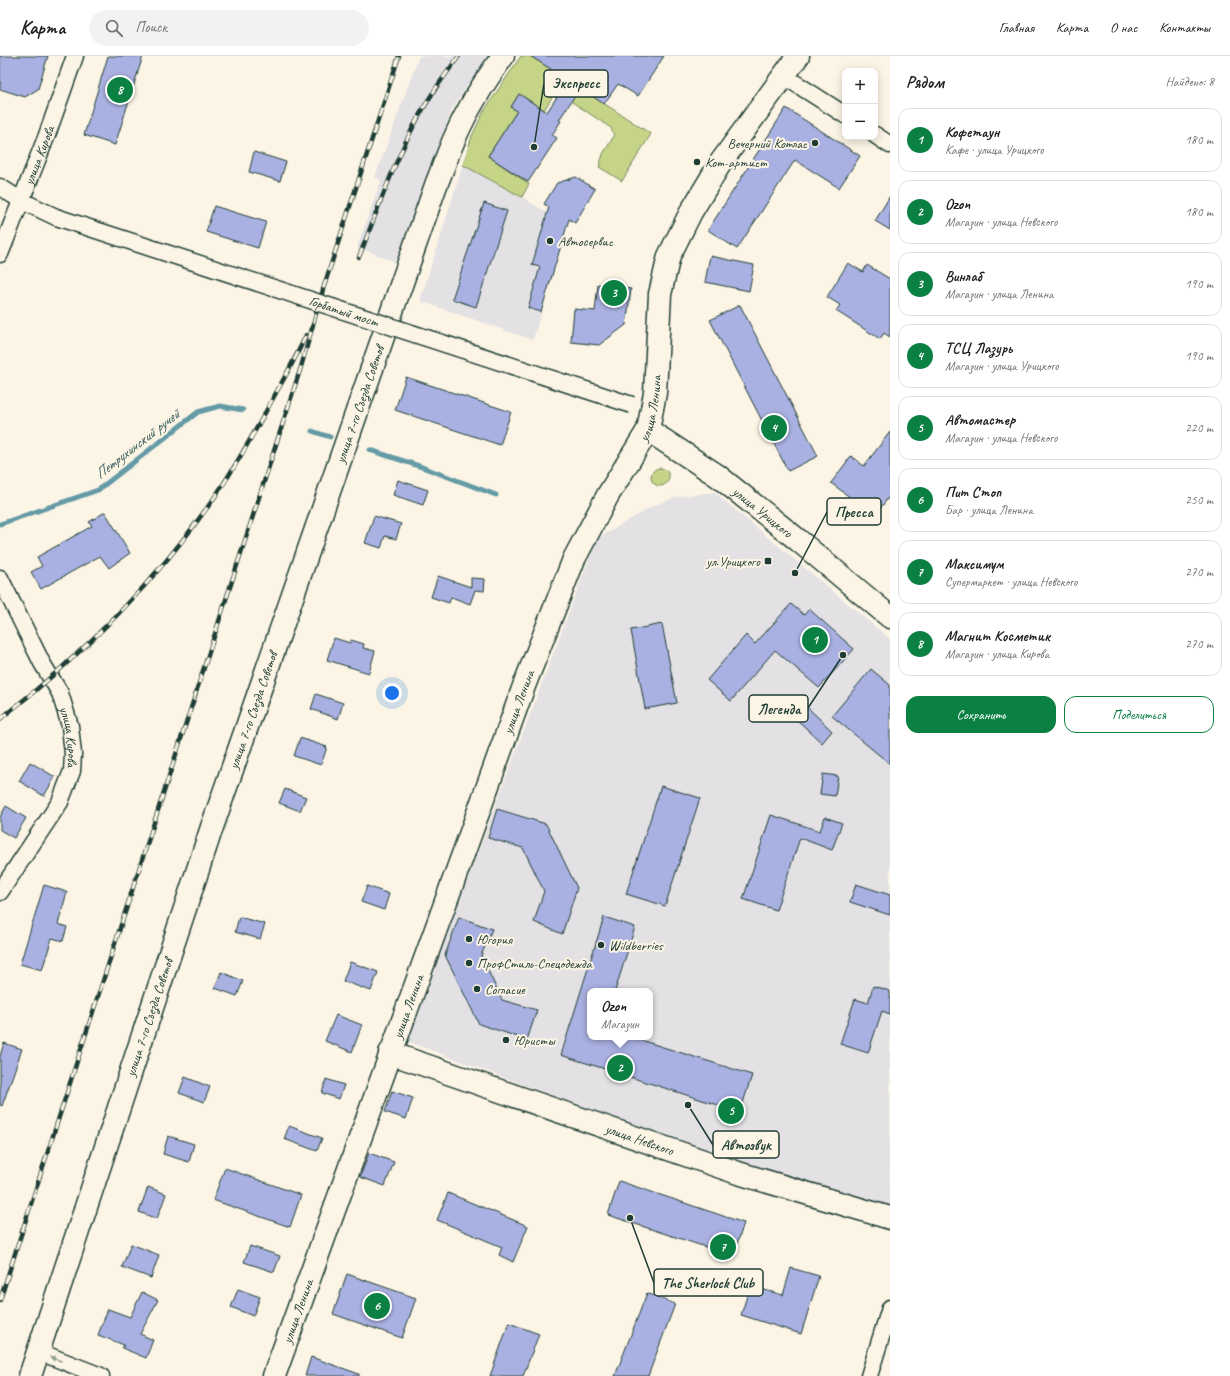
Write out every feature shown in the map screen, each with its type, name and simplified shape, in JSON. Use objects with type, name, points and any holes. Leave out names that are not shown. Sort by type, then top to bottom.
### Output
[{"type":"street","name":"улица Кирова","points":[[0,254],[9,227],[22,201],[75,56]]},
{"type":"street","name":"улица 7-го Съезда Советов","points":[[30,1376],[212,827],[436,185],[466,113],[478,92],[503,56]]},
{"type":"street","name":"улица Ленина","points":[[274,1376],[524,686],[574,559],[608,495],[648,430],[656,393],[660,294],[669,256],[691,212],[721,162],[798,56]]},
{"type":"street","points":[[784,76],[842,114]]},
{"type":"street","points":[[878,137],[890,145]]},
{"type":"street","name":"Горбатый мост","points":[[0,188],[22,201],[56,217],[632,406]]},
{"type":"street","name":"улица Урицкого","points":[[648,430],[718,476],[798,540],[890,617]]},
{"type":"street","name":"улица Кирова","points":[[0,578],[42,663],[60,693],[70,726],[73,754],[72,771],[60,802],[0,892]]},
{"type":"street","name":"улица Невского","points":[[390,1054],[738,1173],[890,1218]]},
{"type":"street","points":[[869,1376],[890,1308]]},
{"type":"street","points":[[37,1352],[101,1376]]},
{"type":"shaded area","points":[[419,56],[488,56],[452,109],[398,263],[357,247],[381,180],[375,177]]},
{"type":"shaded area","points":[[463,165],[522,197],[567,225],[533,340],[420,301]]},
{"type":"shaded area","points":[[714,492],[890,639],[890,1206],[781,1174],[639,1128],[406,1041],[594,546],[600,537],[653,506],[675,497]]},
{"type":"green space","points":[[521,56],[531,56],[651,134],[622,181],[599,167],[603,154],[614,136],[611,128],[556,91],[544,110],[519,94],[511,107],[517,111],[488,156],[529,184],[522,197],[463,165],[472,136],[484,111]]},
{"type":"green space","points":[[660,468],[666,471],[669,477],[666,483],[660,486],[654,483],[651,477],[654,471]]},
{"type":"building","points":[[0,56],[48,56],[38,89],[25,97],[0,89]]},
{"type":"building","points":[[108,56],[143,56],[115,145],[84,135]]},
{"type":"building","points":[[530,56],[664,56],[638,96],[618,84],[604,104],[580,88],[559,120],[561,121],[552,135],[557,138],[528,182],[488,156],[517,111],[511,107],[519,94],[547,112],[568,80]]},
{"type":"building","points":[[786,108],[860,156],[839,188],[795,160],[737,249],[708,230]]},
{"type":"building","points":[[254,152],[286,162],[280,181],[249,172]]},
{"type":"building","points":[[576,177],[595,189],[575,223],[569,219],[541,312],[528,308],[540,267],[532,265],[549,207],[544,204],[557,183]]},
{"type":"building","points":[[890,196],[890,230],[875,221]]},
{"type":"building","points":[[484,203],[507,211],[476,307],[452,299]]},
{"type":"building","points":[[214,206],[266,222],[258,248],[206,232]]},
{"type":"building","points":[[710,256],[754,265],[749,291],[705,282]]},
{"type":"building","points":[[848,263],[863,272],[867,265],[890,279],[890,337],[884,333],[880,339],[836,311],[840,305],[827,297]]},
{"type":"building","points":[[598,284],[631,289],[626,325],[599,345],[571,342],[574,309],[595,311]]},
{"type":"building","points":[[740,305],[818,456],[788,471],[710,320]]},
{"type":"building","points":[[406,377],[511,412],[500,445],[395,410]]},
{"type":"building","points":[[890,432],[890,495],[875,516],[831,483],[851,456],[864,466]]},
{"type":"building","points":[[398,480],[428,490],[423,505],[393,495]]},
{"type":"building","points":[[105,512],[130,553],[109,568],[100,556],[41,589],[31,572],[42,566],[37,557],[92,526],[89,522]]},
{"type":"building","points":[[374,516],[401,524],[396,539],[385,536],[381,548],[365,543]]},
{"type":"building","points":[[438,576],[471,587],[471,578],[485,579],[484,591],[475,590],[470,604],[451,597],[449,603],[431,597]]},
{"type":"building","points":[[791,604],[804,615],[809,609],[854,649],[819,688],[775,650],[731,701],[707,680],[746,635],[755,644]]},
{"type":"building","points":[[662,624],[677,703],[645,709],[631,630]]},
{"type":"building","points":[[334,638],[350,643],[351,640],[364,644],[363,648],[375,651],[369,673],[327,660]]},
{"type":"building","points":[[871,669],[890,685],[890,764],[832,716]]},
{"type":"building","points":[[316,694],[343,703],[338,719],[311,709]]},
{"type":"building","points":[[805,705],[832,731],[822,743],[794,717]]},
{"type":"building","points":[[300,738],[327,747],[321,765],[294,756]]},
{"type":"building","points":[[30,762],[55,777],[44,796],[19,781]]},
{"type":"building","points":[[823,774],[838,776],[835,796],[820,794]]},
{"type":"building","points":[[661,786],[700,798],[665,906],[626,894]]},
{"type":"building","points":[[285,789],[306,797],[300,811],[279,803]]},
{"type":"building","points":[[6,806],[26,818],[14,838],[0,830],[0,817]]},
{"type":"building","points":[[497,809],[546,824],[577,888],[562,934],[534,922],[544,891],[523,848],[488,838]]},
{"type":"building","points":[[771,815],[820,831],[825,817],[842,823],[832,850],[800,838],[776,910],[743,899]]},
{"type":"building","points":[[856,884],[890,895],[890,915],[850,902]]},
{"type":"building","points":[[44,885],[67,892],[58,924],[67,927],[63,941],[52,938],[42,970],[20,964]]},
{"type":"building","points":[[367,886],[389,894],[384,910],[361,902]]},
{"type":"building","points":[[239,917],[265,924],[260,939],[235,932]]},
{"type":"building","points":[[459,917],[492,929],[481,956],[502,1000],[537,1010],[527,1040],[479,1024],[445,955]]},
{"type":"building","points":[[604,917],[635,927],[616,988],[587,988],[587,1040],[641,1040],[752,1075],[740,1112],[561,1055]]},
{"type":"building","points":[[350,962],[378,972],[371,991],[343,981]]},
{"type":"building","points":[[221,972],[243,981],[237,996],[215,988]]},
{"type":"building","points":[[873,986],[890,991],[890,1014],[882,1011],[868,1053],[840,1044],[855,999],[868,1003]]},
{"type":"building","points":[[336,1015],[362,1025],[352,1052],[325,1041]]},
{"type":"building","points":[[4,1043],[22,1049],[2,1106],[0,1105],[0,1056]]},
{"type":"building","points":[[185,1077],[210,1087],[204,1102],[179,1093]]},
{"type":"building","points":[[326,1079],[344,1085],[339,1099],[322,1093]]},
{"type":"building","points":[[392,1091],[413,1098],[406,1119],[385,1112]]},
{"type":"building","points":[[289,1126],[322,1138],[317,1151],[284,1139]]},
{"type":"building","points":[[168,1136],[194,1144],[189,1162],[163,1154]]},
{"type":"building","points":[[369,1153],[394,1162],[385,1186],[360,1177]]},
{"type":"building","points":[[225,1168],[301,1195],[290,1227],[213,1200]]},
{"type":"building","points":[[619,1181],[744,1223],[733,1256],[608,1215]]},
{"type":"building","points":[[148,1187],[166,1194],[157,1219],[139,1212]]},
{"type":"building","points":[[448,1193],[528,1226],[513,1262],[499,1255],[502,1247],[437,1220]]},
{"type":"building","points":[[131,1244],[159,1255],[151,1278],[122,1267]]},
{"type":"building","points":[[250,1246],[280,1256],[274,1272],[244,1262]]},
{"type":"building","points":[[791,1268],[819,1276],[801,1334],[741,1315],[750,1286],[783,1295]]},
{"type":"building","points":[[347,1274],[416,1298],[402,1338],[333,1314]]},
{"type":"building","points":[[238,1289],[260,1297],[253,1316],[231,1307]]},
{"type":"building","points":[[142,1292],[158,1300],[140,1334],[153,1340],[146,1358],[122,1348],[124,1345],[98,1335],[108,1309],[130,1317]]},
{"type":"building","points":[[647,1293],[675,1304],[648,1376],[615,1376]]},
{"type":"building","points":[[509,1323],[539,1334],[523,1376],[490,1376]]},
{"type":"building","points":[[311,1357],[359,1374],[359,1376],[305,1376]]},
{"type":"waterway","name":"Петрухинский ручей","points":[[0,524],[98,490],[198,412],[220,406],[243,410]]},
{"type":"waterway","name":"Петрухинский ручей","points":[[312,431],[330,437]]},
{"type":"waterway","name":"Петрухинский ручей","points":[[370,450],[422,467],[496,495]]},
{"type":"railway","points":[[0,1300],[301,367],[324,286],[399,56]]},
{"type":"railway","points":[[359,257],[408,136],[432,93],[459,56]]},
{"type":"railway","points":[[0,719],[88,644],[142,588],[191,529],[222,487],[244,451],[306,335]]},
{"type":"place","name":"Магнит Косметик","points":[[120,90]]},
{"type":"place","name":"Вечерний Котлас","points":[[815,143]]},
{"type":"place","name":"Экспресс","points":[[534,147]]},
{"type":"place","name":"Кот-артист","points":[[697,162]]},
{"type":"place","name":"Автоcервис","points":[[550,241]]},
{"type":"place","name":"Винлаб","points":[[614,293]]},
{"type":"place","name":"ТСЦ Лазурь","points":[[774,428]]},
{"type":"place","name":"ул.Урицкого","points":[[768,561]]},
{"type":"place","name":"Пресса","points":[[795,573]]},
{"type":"place","name":"Кофетаун","points":[[815,640]]},
{"type":"place","name":"Легенда","points":[[843,655]]},
{"type":"place","name":"Югория","points":[[469,939]]},
{"type":"place","name":"Wildberries","points":[[601,945]]},
{"type":"place","name":"ПрофСтиль-Спецодежда","points":[[469,963]]},
{"type":"place","name":"Согласие","points":[[477,989]]},
{"type":"place","name":"Юристы","points":[[506,1040]]},
{"type":"place","name":"Ozon","points":[[620,1068]]},
{"type":"place","name":"Автозвук","points":[[688,1105]]},
{"type":"place","name":"Автомастер","points":[[731,1111]]},
{"type":"place","name":"The Sherlock Club","points":[[630,1218]]},
{"type":"place","name":"Максимум","points":[[723,1247]]},
{"type":"place","name":"Пит Стоп","points":[[377,1306]]}]
